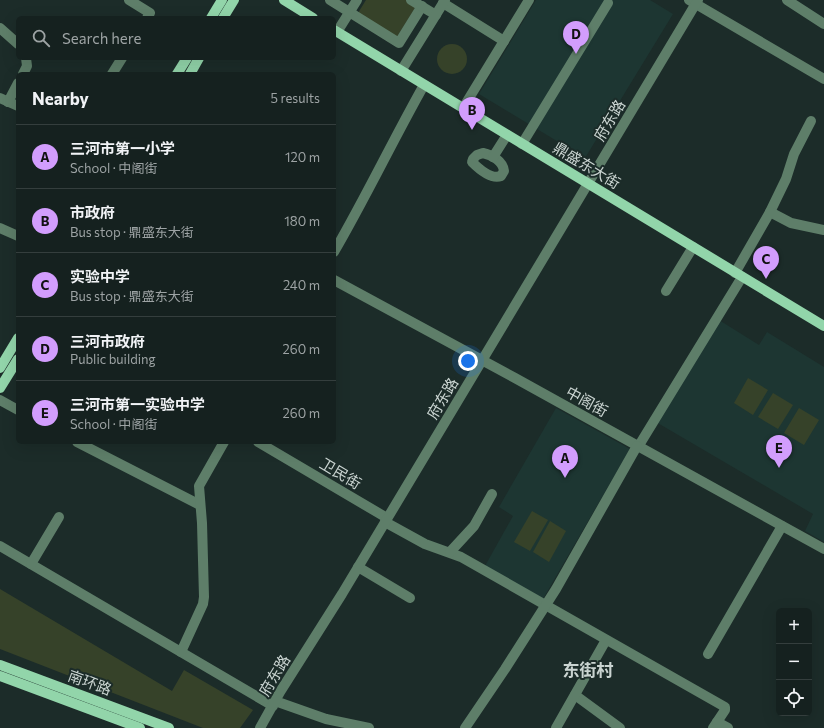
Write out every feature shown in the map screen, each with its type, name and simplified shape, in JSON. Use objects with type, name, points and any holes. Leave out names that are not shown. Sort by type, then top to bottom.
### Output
[{"type":"main road","points":[[212,16],[222,0]]},
{"type":"main road","points":[[224,16],[234,0]]},
{"type":"main road","points":[[284,0],[311,16]]},
{"type":"main road","name":"鼎盛东大街","points":[[336,31],[824,326]]},
{"type":"main road","points":[[178,72],[186,60]]},
{"type":"main road","points":[[191,72],[198,60]]},
{"type":"main road","points":[[0,368],[16,341]]},
{"type":"main road","points":[[0,388],[16,362]]},
{"type":"main road","name":"南环路","points":[[0,665],[169,728]]},
{"type":"main road","name":"南环路","points":[[0,676],[138,728]]},
{"type":"street","points":[[129,0],[150,13],[148,16]]},
{"type":"street","points":[[330,0],[399,43],[422,6]]},
{"type":"street","points":[[336,31],[357,0]]},
{"type":"street","points":[[412,0],[436,15]]},
{"type":"street","points":[[463,108],[530,0]]},
{"type":"street","points":[[787,0],[824,24]]},
{"type":"street","points":[[694,1],[824,79]]},
{"type":"street","name":"府东路","points":[[260,728],[588,184],[694,1]]},
{"type":"street","points":[[401,71],[444,2],[504,41]]},
{"type":"street","points":[[522,144],[608,3]]},
{"type":"street","points":[[0,28],[16,42]]},
{"type":"street","points":[[24,72],[27,66],[26,60]]},
{"type":"street","points":[[113,72],[121,60]]},
{"type":"street","points":[[16,85],[4,100],[16,105]]},
{"type":"street","points":[[336,249],[352,222],[393,141],[424,85]]},
{"type":"street","points":[[465,728],[546,605],[637,446],[739,275],[786,179],[794,154],[811,121]]},
{"type":"street","points":[[493,157],[507,135]]},
{"type":"street","points":[[770,212],[791,223],[824,230]]},
{"type":"street","points":[[0,228],[16,235]]},
{"type":"street","points":[[666,291],[693,247]]},
{"type":"street","name":"中阁街","points":[[336,281],[824,549]]},
{"type":"street","points":[[0,400],[16,409]]},
{"type":"street","points":[[81,444],[200,505]]},
{"type":"street","points":[[181,652],[203,604],[204,597],[199,486],[223,444]]},
{"type":"street","name":"卫民街","points":[[261,444],[424,544],[461,557],[725,707],[725,710],[715,725]]},
{"type":"street","points":[[450,552],[474,526],[492,494]]},
{"type":"street","points":[[31,564],[59,517]]},
{"type":"street","points":[[708,654],[782,526]]},
{"type":"street","points":[[0,546],[181,652],[274,704],[326,719],[369,728]]},
{"type":"street","points":[[358,567],[410,598]]},
{"type":"street","points":[[556,728],[606,640]]},
{"type":"street","points":[[575,695],[620,728]]},
{"type":"street","points":[[715,725],[728,728]]},
{"type":"shaded area","points":[[536,0],[650,0],[673,14],[585,158],[479,94]]},
{"type":"shaded area","points":[[719,320],[759,345],[767,332],[824,367],[824,542],[805,531],[813,514],[656,422]]},
{"type":"shaded area","points":[[556,408],[630,449],[543,599],[485,566],[513,516],[499,507]]},
{"type":"green space","points":[[366,0],[408,0],[417,5],[397,37],[358,13]]},
{"type":"green space","points":[[452,44],[458,45],[466,53],[466,65],[458,73],[452,74],[446,73],[438,65],[437,59],[438,53],[446,45]]},
{"type":"green space","points":[[748,378],[768,390],[753,415],[734,403]]},
{"type":"green space","points":[[773,393],[793,405],[778,429],[758,417]]},
{"type":"green space","points":[[799,408],[819,420],[804,445],[784,433]]},
{"type":"green space","points":[[532,511],[548,520],[530,551],[514,542]]},
{"type":"green space","points":[[550,521],[566,531],[549,562],[533,552]]},
{"type":"green space","points":[[0,589],[172,691],[184,670],[253,710],[240,728],[203,728],[0,649]]},
{"type":"place","name":"三河市政府","points":[[576,54]]},
{"type":"place","name":"市政府","points":[[472,130]]},
{"type":"place","name":"实验中学","points":[[766,279]]},
{"type":"place","name":"三河市第一实验中学","points":[[779,468]]},
{"type":"place","name":"三河市第一小学","points":[[565,478]]},
{"type":"district","name":"东街村","points":[[588,669]]}]
